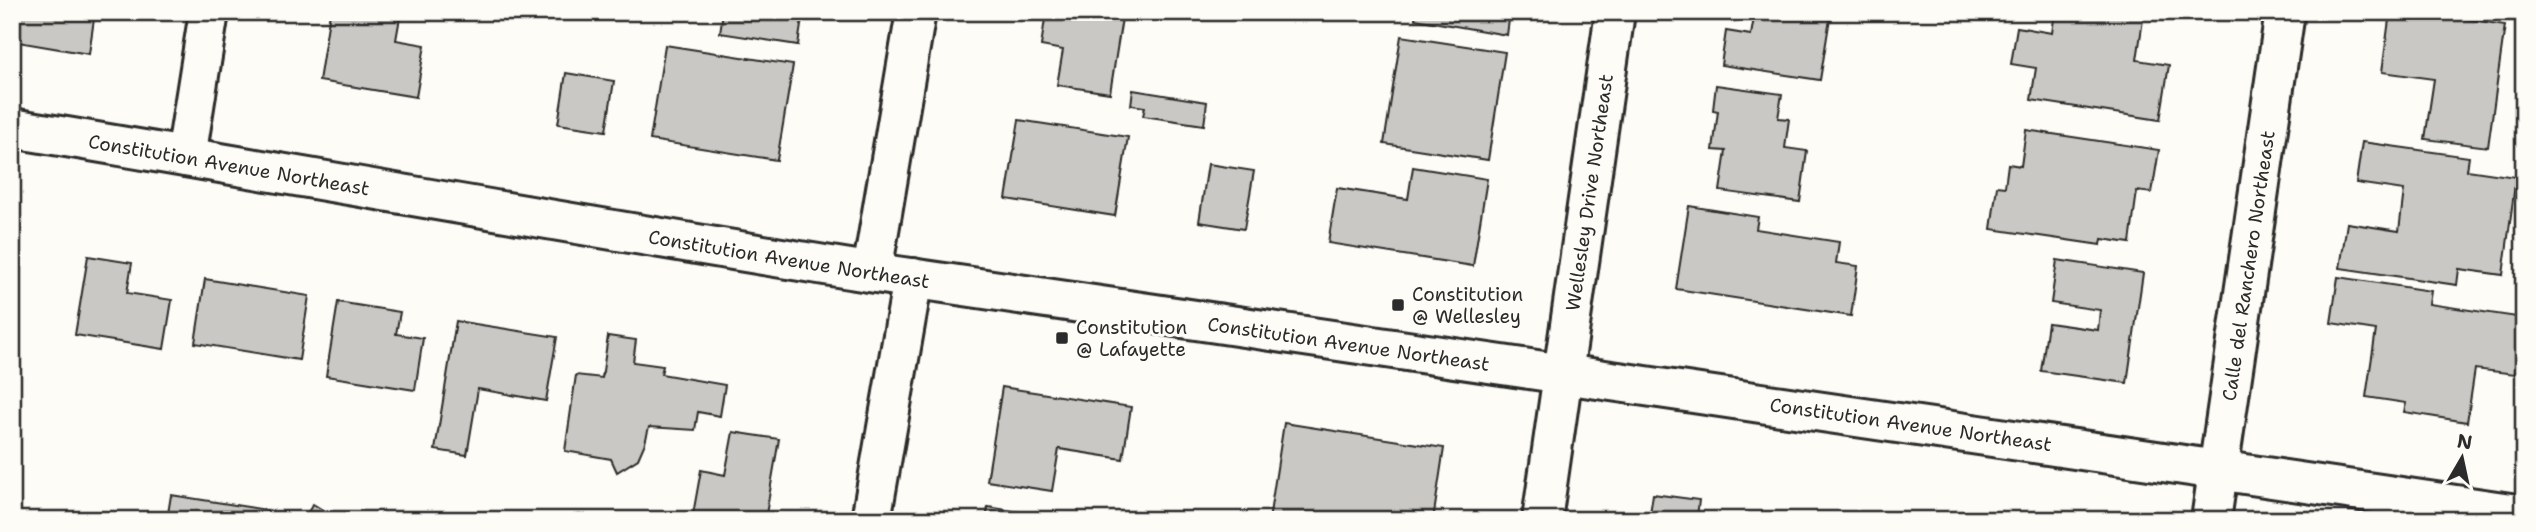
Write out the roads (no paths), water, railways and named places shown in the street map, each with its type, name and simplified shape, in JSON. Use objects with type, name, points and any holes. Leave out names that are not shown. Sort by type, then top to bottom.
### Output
[{"type":"street","points":[[186,156],[209,12]]},
{"type":"street","points":[[872,272],[916,12]]},
{"type":"street","name":"Wellesley Drive Northeast","points":[[1542,520],[1615,12]]},
{"type":"street","name":"Calle del Ranchero Northeast","points":[[2211,520],[2286,12]]},
{"type":"street","name":"Constitution Avenue Northeast","points":[[12,128],[872,272],[1563,375],[2219,468],[2524,515]]},
{"type":"street","points":[[871,520],[913,278]]},
{"type":"place","name":"Constitution @ Wellesley","points":[[1398,305]]},
{"type":"place","name":"Constitution @ Lafayette","points":[[1062,338]]}]
